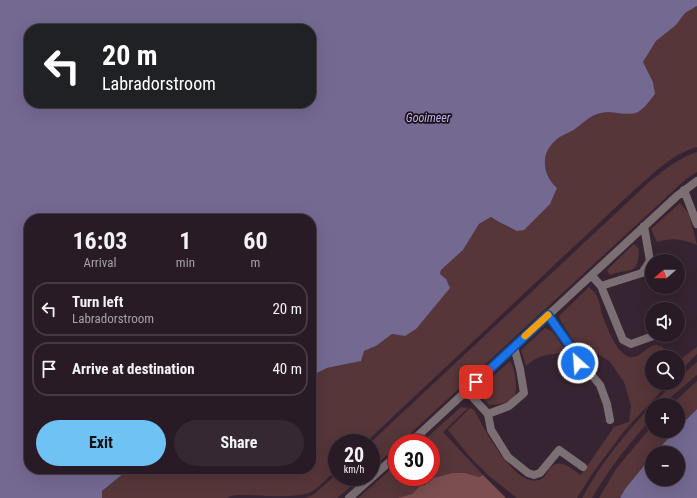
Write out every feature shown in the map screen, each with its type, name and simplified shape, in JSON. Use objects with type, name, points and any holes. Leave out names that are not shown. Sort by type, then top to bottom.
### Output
[{"type":"street","points":[[420,434],[592,276],[644,226],[684,190],[697,181]]},
{"type":"street","points":[[684,190],[697,224]]},
{"type":"street","points":[[601,286],[642,273],[650,261],[644,226]]},
{"type":"street","points":[[592,276],[601,286],[623,340],[631,344],[645,339]]},
{"type":"street","points":[[548,315],[577,356],[578,363],[590,373],[600,385],[607,404],[610,420]]},
{"type":"street","points":[[488,414],[509,406],[524,393],[514,347]]},
{"type":"street","points":[[467,391],[488,414],[491,430],[508,457],[528,473],[534,475],[540,474],[559,450],[583,467]]},
{"type":"street","points":[[349,498],[388,463]]},
{"type":"shaded area","points":[[697,6],[697,147],[688,150],[670,160],[631,193],[375,434],[328,434],[328,477],[316,489],[302,495],[288,496],[241,495],[226,498],[102,498],[102,491],[123,474],[316,474],[316,374],[327,368],[352,363],[364,351],[376,346],[392,334],[405,336],[441,270],[463,250],[479,224],[491,217],[511,228],[520,230],[524,229],[557,188],[548,177],[545,164],[545,158],[550,146],[557,138],[596,114],[614,112],[627,114],[653,82],[643,62],[656,41],[676,25],[685,13]]},
{"type":"shaded area","points":[[697,152],[697,172],[686,179],[410,434],[388,434],[388,454],[380,461],[380,434],[648,183],[677,161]]},
{"type":"shaded area","points":[[680,203],[689,214],[697,245],[677,239],[657,242],[651,229]]},
{"type":"shaded area","points":[[634,244],[639,249],[637,264],[635,267],[632,270],[610,275],[607,270]]},
{"type":"shaded area","points":[[589,287],[599,300],[601,312],[608,330],[620,351],[630,357],[635,357],[645,350],[645,390],[662,390],[655,398],[645,398],[645,409],[624,431],[592,474],[577,498],[517,498],[489,476],[470,457],[448,430],[470,408],[474,410],[493,442],[511,467],[521,476],[531,480],[541,479],[553,465],[557,464],[565,465],[581,475],[614,427],[629,422],[631,406],[624,382],[610,362],[591,349],[589,353],[579,349],[561,322],[559,316]]},
{"type":"shaded area","points":[[545,328],[552,331],[568,354],[557,353],[546,355],[535,359],[526,366],[521,350]]},
{"type":"shaded area","points":[[657,345],[665,350],[645,350]]},
{"type":"shaded area","points":[[697,347],[697,354],[685,366],[685,356]]},
{"type":"shaded area","points":[[510,361],[513,366],[515,376],[515,396],[508,402],[489,405],[481,397],[480,388]]},
{"type":"shaded area","points":[[697,362],[697,375],[685,385],[685,373]]},
{"type":"shaded area","points":[[697,381],[697,409],[685,421],[685,398],[679,398]]},
{"type":"shaded area","points":[[667,390],[679,390],[670,398],[659,398]]},
{"type":"shaded area","points":[[461,407],[468,408],[443,432],[483,475],[479,477],[465,473],[452,473],[440,476],[440,434],[431,434]]},
{"type":"shaded area","points":[[645,413],[645,426],[620,456],[592,498],[582,498],[597,473],[632,427]]},
{"type":"shaded area","points":[[645,434],[645,438],[669,438],[661,446],[645,446],[645,465],[625,489],[620,498],[599,498],[616,469]]},
{"type":"shaded area","points":[[388,472],[388,486],[420,486],[412,494],[397,498],[358,498],[372,486],[380,486],[380,479]]},
{"type":"shaded area","points":[[452,473],[465,473],[479,477],[483,475],[506,498],[397,498],[412,494],[420,486],[440,486],[440,476]]},
{"type":"shaded area","points":[[328,482],[328,486],[351,486],[337,498],[305,498],[313,495]]},
{"type":"water","name":"Gooimeer","points":[[0,0],[697,0],[697,6],[685,13],[676,25],[656,41],[643,62],[653,82],[655,94],[645,106],[638,112],[628,114],[606,112],[597,114],[590,117],[575,129],[556,140],[547,151],[545,157],[548,176],[557,188],[550,204],[524,230],[517,231],[491,217],[479,224],[463,250],[441,270],[440,274],[446,279],[450,288],[416,329],[405,336],[392,334],[376,346],[364,351],[361,361],[327,368],[316,374],[316,214],[24,214],[24,474],[123,474],[102,491],[102,498],[0,498]]},
{"type":"water","points":[[697,409],[697,498],[620,498],[625,489],[645,465],[645,486],[685,486],[685,446],[661,446],[669,438],[685,438],[685,421]]},
{"type":"slow traffic","points":[[525,336],[548,315]]},
{"type":"route","points":[[476,382],[548,315],[577,356],[578,363]]}]
